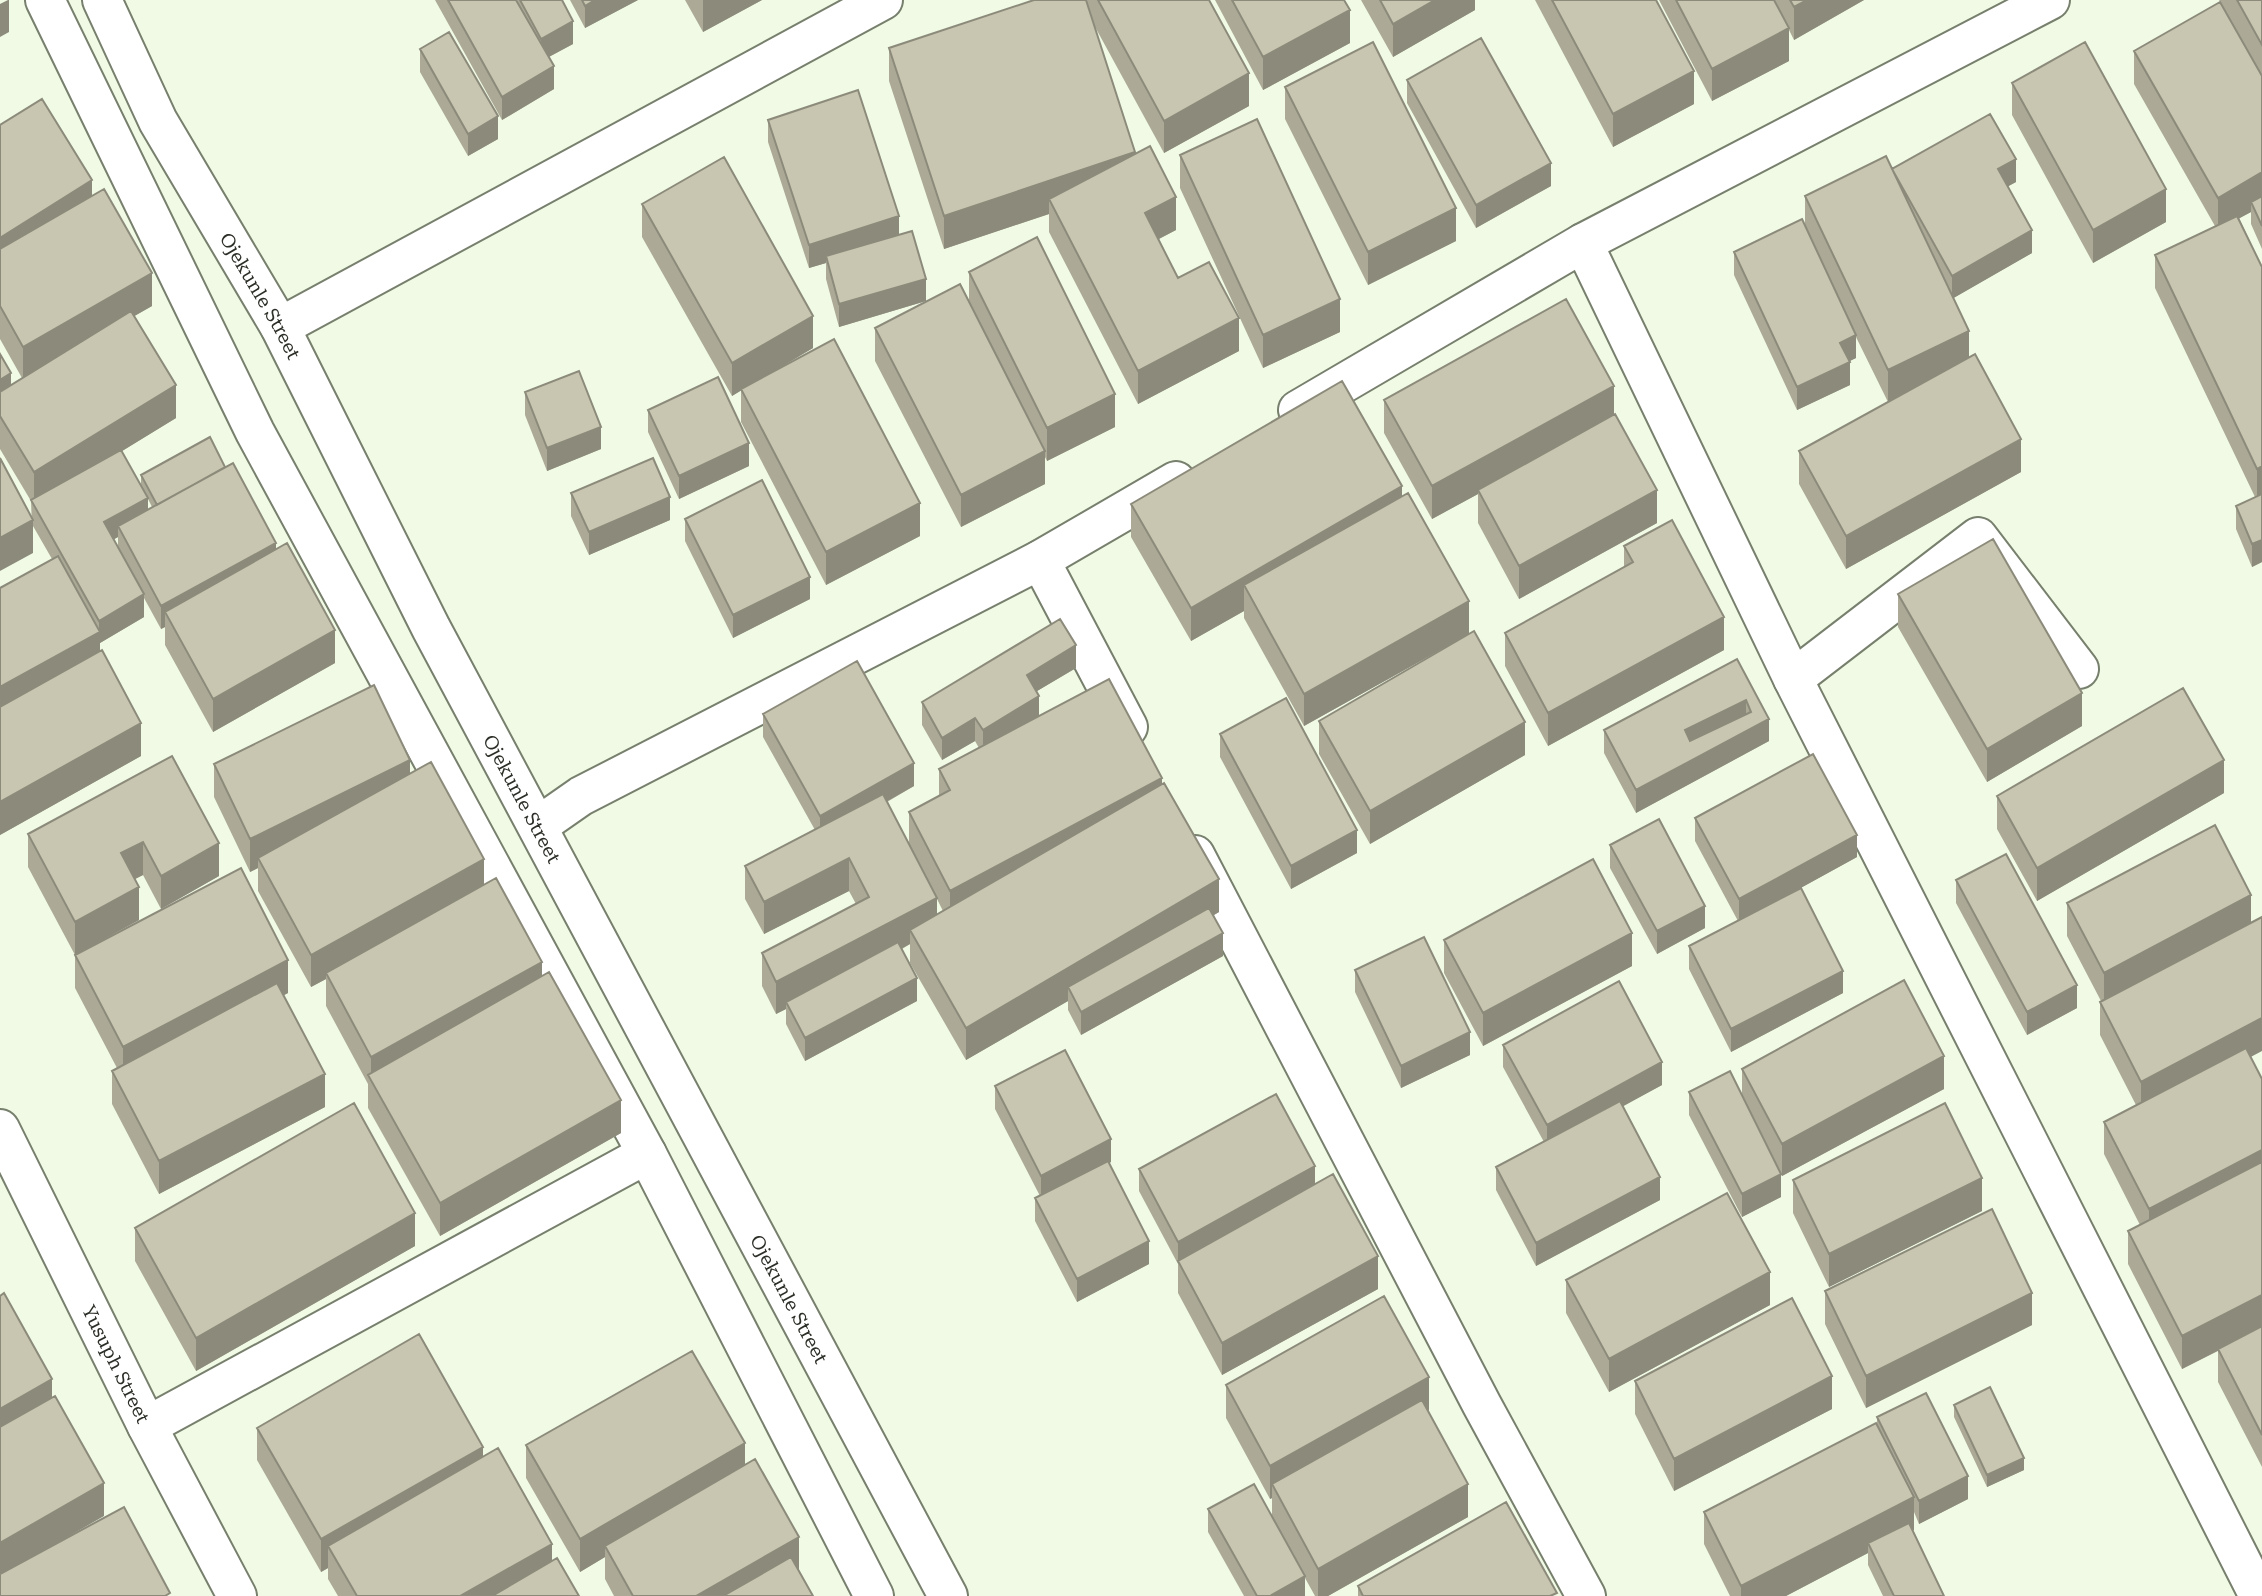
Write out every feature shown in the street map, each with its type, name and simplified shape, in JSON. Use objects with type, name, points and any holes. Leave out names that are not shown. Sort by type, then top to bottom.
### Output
[{"type":"street","points":[[44,0],[255,432],[647,1154],[874,1596]]},
{"type":"street","name":"Ojekunle Street","points":[[102,0],[158,121],[280,327],[431,628],[948,1596]]},
{"type":"street","points":[[280,327],[883,0]]},
{"type":"street","points":[[1269,426],[1583,243],[2050,0]]},
{"type":"street","points":[[1583,243],[1793,679],[2259,1596]]},
{"type":"street","points":[[538,826],[581,796],[1040,560],[1209,461]]},
{"type":"street","points":[[1793,679],[1978,537],[2079,669]]},
{"type":"street","points":[[1040,560],[1143,756]]},
{"type":"street","points":[[1181,830],[1476,1393],[1586,1596]]},
{"type":"street","name":"Yusuph Street","points":[[0,1129],[147,1426],[236,1596]]},
{"type":"street","points":[[147,1426],[647,1154]]},
{"type":"building","points":[[448,0],[516,0],[554,66],[502,97]]},
{"type":"building","points":[[520,0],[562,0],[573,21],[541,39]]},
{"type":"building","points":[[582,0],[595,0],[585,6]]},
{"type":"building","points":[[1034,0],[1086,0],[1135,152],[944,216],[889,48]]},
{"type":"building","points":[[1098,0],[1209,0],[1249,73],[1164,121]]},
{"type":"building","points":[[1232,0],[1344,0],[1350,10],[1263,57]]},
{"type":"building","points":[[1380,0],[1435,0],[1393,24]]},
{"type":"building","points":[[1552,0],[1656,0],[1694,71],[1613,114]]},
{"type":"building","points":[[1676,0],[1774,0],[1789,28],[1712,69]]},
{"type":"building","points":[[1790,0],[1807,0],[1794,7]]},
{"type":"building","points":[[2237,0],[2262,0],[2262,45]]},
{"type":"building","points":[[2220,2],[2262,76],[2262,172],[2218,198],[2134,51]]},
{"type":"building","points":[[449,32],[498,116],[468,134],[420,49]]},
{"type":"building","points":[[1481,38],[1551,163],[1476,205],[1407,80]]},
{"type":"building","points":[[1373,42],[1456,208],[1368,252],[1285,87]]},
{"type":"building","points":[[2085,42],[2166,189],[2093,230],[2012,83]]},
{"type":"building","points":[[858,90],[899,216],[809,245],[768,120]]},
{"type":"building","points":[[42,99],[92,180],[0,238],[0,125]]},
{"type":"building","points":[[1990,114],[2016,159],[1998,169],[2032,230],[1952,276],[1892,169]]},
{"type":"building","points":[[1257,119],[1340,299],[1263,335],[1180,155]]},
{"type":"building","points":[[1150,146],[1176,197],[1145,213],[1178,278],[1209,262],[1239,318],[1138,371],[1049,199]]},
{"type":"building","points":[[1886,156],[1969,331],[1888,370],[1805,196]]},
{"type":"building","points":[[724,157],[813,316],[732,363],[642,204]]},
{"type":"building","points":[[104,189],[152,273],[23,347],[0,306],[0,249]]},
{"type":"building","points":[[2262,196],[2262,226],[2251,202]]},
{"type":"building","points":[[2237,216],[2262,267],[2262,466],[2257,469],[2155,255]]},
{"type":"building","points":[[1802,219],[1856,335],[1840,343],[1850,362],[1797,387],[1734,252]]},
{"type":"building","points":[[912,231],[926,279],[839,304],[826,256]]},
{"type":"building","points":[[1037,237],[1115,394],[1047,428],[969,272]]},
{"type":"building","points":[[960,284],[1045,451],[961,495],[875,328]]},
{"type":"building","points":[[1566,299],[1614,386],[1432,486],[1384,400]]},
{"type":"building","points":[[131,311],[176,385],[34,472],[0,416],[0,392]]},
{"type":"building","points":[[834,339],[920,503],[826,552],[741,389]]},
{"type":"building","points":[[0,354],[11,373],[0,380]]},
{"type":"building","points":[[1975,354],[2021,439],[1846,536],[1799,451]]},
{"type":"building","points":[[579,371],[601,427],[547,448],[525,392]]},
{"type":"building","points":[[718,377],[749,443],[679,476],[648,410]]},
{"type":"building","points":[[1342,381],[1402,486],[1191,608],[1131,504]]},
{"type":"building","points":[[1615,414],[1657,490],[1519,566],[1478,490]]},
{"type":"building","points":[[210,437],[225,467],[157,505],[141,475]]},
{"type":"building","points":[[121,450],[148,498],[104,522],[144,594],[99,621],[31,500]]},
{"type":"building","points":[[0,458],[33,520],[0,538]]},
{"type":"building","points":[[653,458],[670,497],[589,532],[571,493]]},
{"type":"building","points":[[233,463],[276,543],[161,606],[118,526]]},
{"type":"building","points":[[762,480],[810,577],[733,615],[685,519]]},
{"type":"building","points":[[1408,493],[1469,601],[1304,694],[1244,585]]},
{"type":"building","points":[[2262,494],[2262,540],[2252,544],[2236,506]]},
{"type":"building","points":[[1672,520],[1724,617],[1548,713],[1505,633],[1633,562],[1624,546]]},
{"type":"building","points":[[1993,539],[2082,693],[1987,749],[1898,594]]},
{"type":"building","points":[[287,543],[335,630],[213,699],[165,612]]},
{"type":"building","points":[[58,556],[100,632],[0,687],[0,588]]},
{"type":"building","points":[[1060,619],[1076,645],[1027,675],[1039,696],[983,730],[975,718],[942,738],[922,702]]},
{"type":"building","points":[[1474,631],[1525,722],[1370,811],[1319,721]]},
{"type":"building","points":[[102,650],[141,723],[0,802],[0,707]]},
{"type":"building","points":[[1737,659],[1769,719],[1636,790],[1604,730]],"holes":[[[1746,700],[1751,712],[1690,741],[1685,730]]]},
{"type":"building","points":[[857,661],[914,763],[820,816],[763,714]]},
{"type":"building","points":[[1109,679],[1162,778],[950,891],[909,812],[950,790],[939,769]]},
{"type":"building","points":[[374,685],[410,760],[250,839],[214,764]]},
{"type":"building","points":[[2183,688],[2224,760],[2037,868],[1997,796]]},
{"type":"building","points":[[1286,698],[1357,830],[1291,866],[1220,734]]},
{"type":"building","points":[[1813,754],[1857,835],[1739,899],[1695,818]]},
{"type":"building","points":[[172,756],[219,843],[161,876],[143,842],[121,853],[139,887],[75,922],[28,834]]},
{"type":"building","points":[[431,762],[484,859],[311,955],[258,858]]},
{"type":"building","points":[[1164,783],[1219,879],[966,1028],[910,930]]},
{"type":"building","points":[[883,794],[937,898],[776,982],[762,953],[869,897],[849,858],[764,902],[745,866]]},
{"type":"building","points":[[1659,819],[1705,906],[1657,931],[1610,845]]},
{"type":"building","points":[[2215,825],[2251,895],[2104,973],[2067,903]]},
{"type":"building","points":[[2006,854],[2077,985],[2027,1012],[1956,880]]},
{"type":"building","points":[[1593,859],[1632,933],[1483,1013],[1444,940]]},
{"type":"building","points":[[241,868],[288,960],[123,1047],[75,955]]},
{"type":"building","points":[[496,878],[542,962],[371,1057],[326,973]]},
{"type":"building","points":[[1801,888],[1843,971],[1731,1029],[1689,946]]},
{"type":"building","points":[[1209,908],[1223,933],[1081,1012],[1068,987]]},
{"type":"building","points":[[2262,917],[2262,1018],[2141,1082],[2100,1002]]},
{"type":"building","points":[[1424,937],[1470,1032],[1401,1066],[1355,970]]},
{"type":"building","points":[[898,942],[917,978],[805,1038],[786,1002]]},
{"type":"building","points":[[549,972],[621,1100],[440,1203],[368,1075]]},
{"type":"building","points":[[1904,980],[1944,1056],[1782,1144],[1742,1069]]},
{"type":"building","points":[[1619,981],[1662,1062],[1547,1125],[1503,1045]]},
{"type":"building","points":[[277,983],[325,1074],[159,1161],[112,1071]]},
{"type":"building","points":[[2246,1048],[2262,1079],[2262,1150],[2149,1209],[2104,1122]]},
{"type":"building","points":[[1065,1050],[1111,1139],[1041,1176],[995,1086]]},
{"type":"building","points":[[1730,1071],[1781,1174],[1742,1194],[1689,1092]]},
{"type":"building","points":[[1276,1094],[1315,1166],[1178,1242],[1139,1169]]},
{"type":"building","points":[[1620,1101],[1660,1177],[1536,1243],[1496,1167]]},
{"type":"building","points":[[354,1103],[415,1213],[196,1338],[135,1228]]},
{"type":"building","points":[[1945,1103],[1982,1178],[1829,1254],[1793,1180]]},
{"type":"building","points":[[1108,1161],[1149,1241],[1077,1279],[1035,1198]]},
{"type":"building","points":[[2262,1162],[2262,1295],[2182,1336],[2128,1231]]},
{"type":"building","points":[[1333,1174],[1378,1256],[1222,1343],[1178,1261]]},
{"type":"building","points":[[1727,1193],[1770,1272],[1609,1359],[1566,1280]]},
{"type":"building","points":[[1992,1209],[2032,1293],[1866,1376],[1825,1291]]},
{"type":"building","points":[[4,1293],[52,1379],[0,1409],[0,1296]]},
{"type":"building","points":[[1384,1296],[1429,1377],[1270,1466],[1226,1385]]},
{"type":"building","points":[[1792,1298],[1832,1376],[1674,1459],[1635,1381]]},
{"type":"building","points":[[2262,1326],[2262,1435],[2218,1349]]},
{"type":"building","points":[[419,1334],[483,1447],[321,1539],[257,1428]]},
{"type":"building","points":[[692,1351],[745,1443],[580,1539],[526,1445]]},
{"type":"building","points":[[1990,1387],[2024,1458],[1987,1475],[1954,1405]]},
{"type":"building","points":[[1926,1393],[1968,1476],[1919,1501],[1877,1417]]},
{"type":"building","points":[[55,1396],[104,1483],[0,1543],[0,1427]]},
{"type":"building","points":[[1422,1400],[1468,1484],[1318,1569],[1272,1484]]},
{"type":"building","points":[[1876,1423],[1914,1497],[1741,1586],[1704,1512]]},
{"type":"building","points":[[498,1448],[552,1544],[460,1596],[357,1596],[328,1546]]},
{"type":"building","points":[[755,1459],[799,1537],[696,1596],[633,1596],[605,1546]]},
{"type":"building","points":[[1254,1484],[1305,1576],[1270,1596],[1257,1596],[1208,1509]]},
{"type":"building","points":[[1506,1502],[1557,1593],[1550,1596],[1363,1596],[1358,1586]]},
{"type":"building","points":[[124,1507],[170,1593],[165,1596],[0,1596],[0,1574]]},
{"type":"building","points":[[1909,1523],[1944,1596],[1894,1596],[1868,1543]]},
{"type":"building","points":[[791,1557],[813,1596],[723,1596]]},
{"type":"building","points":[[557,1558],[579,1596],[492,1596]]}]
